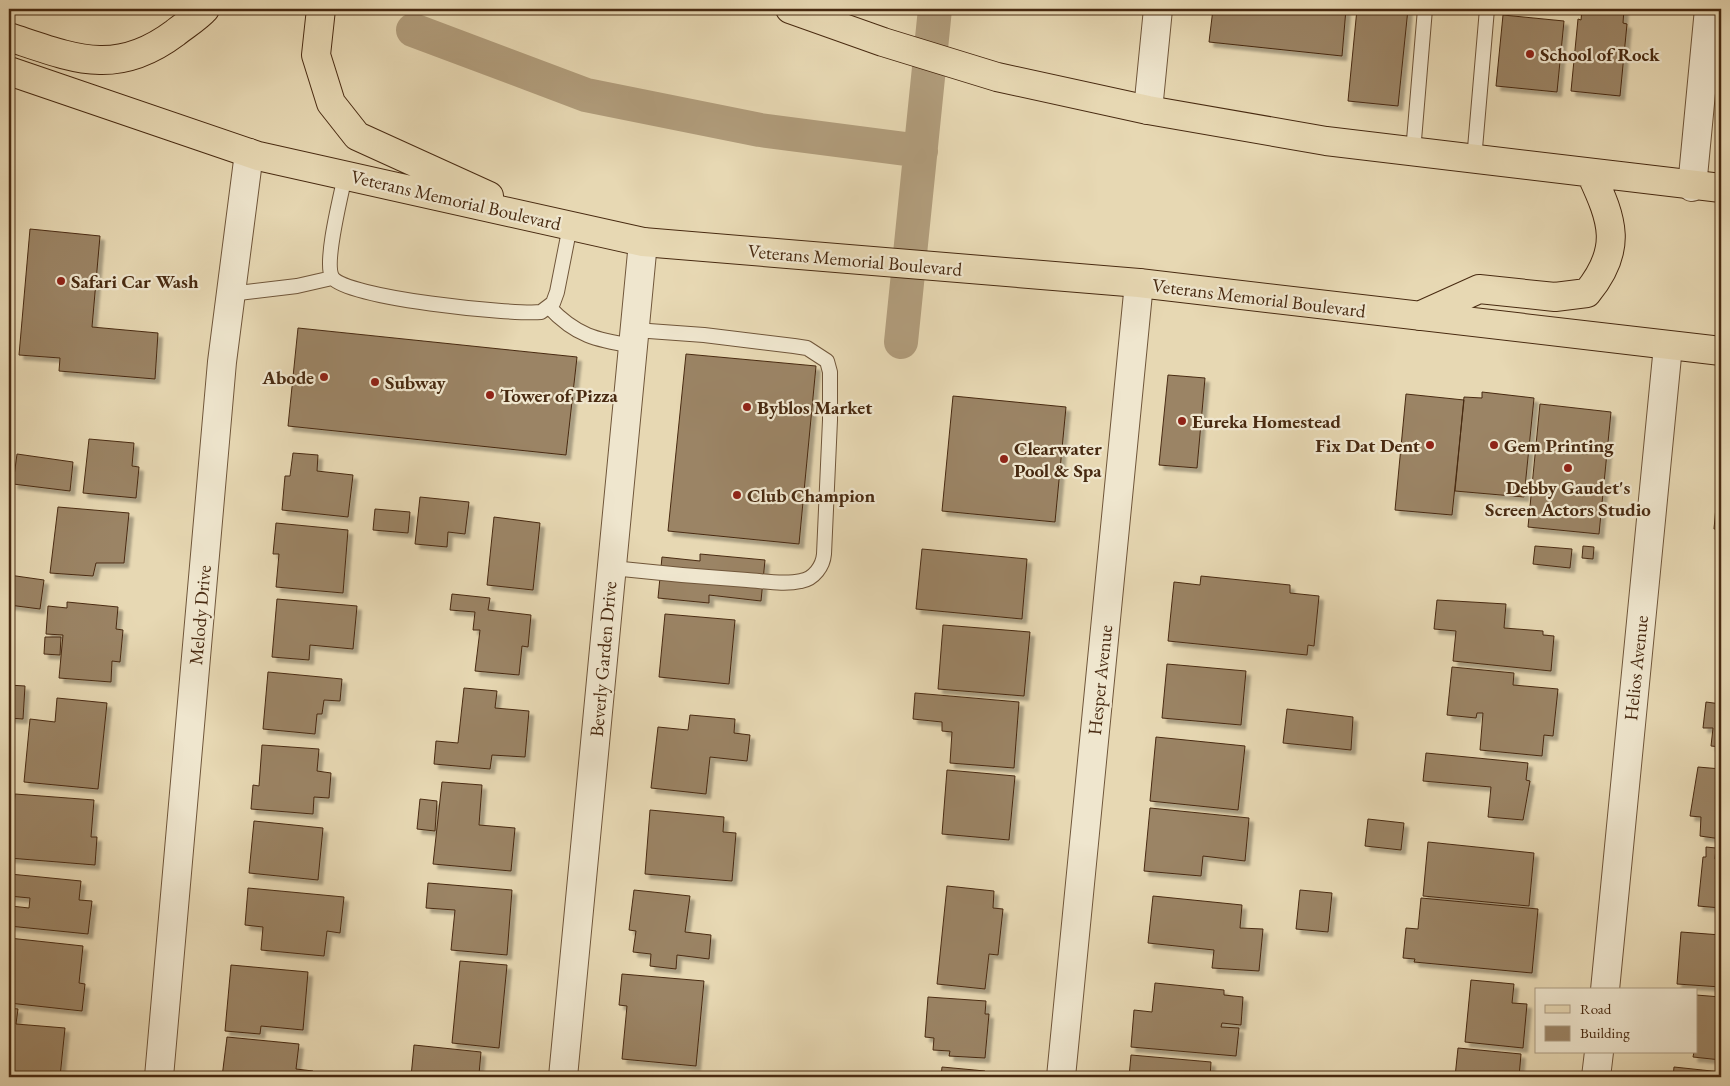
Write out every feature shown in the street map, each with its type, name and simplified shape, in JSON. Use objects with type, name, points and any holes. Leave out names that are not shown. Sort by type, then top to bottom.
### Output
[{"type":"main road","points":[[9,37],[77,59],[120,60],[161,43],[205,9]]},
{"type":"main road","points":[[320,9],[316,55],[332,103],[357,136],[539,220]]},
{"type":"main road","points":[[790,9],[883,42],[998,77],[1148,110],[1326,142],[1721,188]]},
{"type":"main road","name":"Veterans Memorial Boulevard","points":[[9,72],[249,153],[643,242],[859,259],[975,271],[1139,283],[1721,351]]},
{"type":"main road","points":[[1419,316],[1479,289],[1555,297],[1587,292],[1602,275],[1611,249],[1606,207],[1591,174]]},
{"type":"street","points":[[1148,110],[1158,9]]},
{"type":"street","points":[[1692,186],[1713,18]]},
{"type":"street","name":"Melody Drive","points":[[159,1077],[219,402],[230,294],[249,153]]},
{"type":"street","name":"Beverly Garden Drive","points":[[563,1077],[643,242]]},
{"type":"street","name":"Hesper Avenue","points":[[1061,1077],[1139,283]]},
{"type":"street","name":"Helios Avenue","points":[[1605,988],[1668,346]]},
{"type":"street","points":[[1596,1077],[1599,1054]]},
{"type":"lane","points":[[1412,152],[1425,9]]},
{"type":"lane","points":[[1474,160],[1487,9]]},
{"type":"lane","points":[[345,176],[330,252],[329,266],[332,278],[341,285],[379,296],[531,313],[541,312],[549,307],[557,292],[570,226]]},
{"type":"lane","points":[[230,294],[297,286],[332,278]]},
{"type":"lane","points":[[549,307],[563,322],[577,332],[595,339],[704,334],[794,346],[807,348],[827,361],[830,372],[825,545],[823,562],[816,573],[803,581],[784,582],[702,578],[612,568]]},
{"type":"building","points":[[1213,9],[1346,9],[1342,56],[1209,42]]},
{"type":"building","points":[[1357,9],[1408,9],[1398,106],[1348,101]]},
{"type":"building","points":[[1582,9],[1624,9],[1623,23],[1627,24],[1620,96],[1571,91],[1578,19],[1581,20]]},
{"type":"building","name":"School of Rock","points":[[1503,15],[1564,21],[1557,92],[1496,86]]},
{"type":"building","name":"Safari Car Wash","points":[[30,229],[100,236],[92,327],[158,333],[155,379],[59,371],[60,358],[19,355]]},
{"type":"building","points":[[298,328],[577,357],[566,455],[288,426]]},
{"type":"building","points":[[686,354],[816,366],[799,544],[668,531]]},
{"type":"building","name":"Eureka Homestead","points":[[1168,375],[1205,378],[1197,468],[1159,465]]},
{"type":"building","name":"Gem Printing","points":[[1482,392],[1534,398],[1524,497],[1455,491],[1464,397],[1482,398]]},
{"type":"building","name":"Fix Dat Dent","points":[[1406,394],[1464,400],[1452,515],[1395,510]]},
{"type":"building","name":"Clearwater Pool & Spa","points":[[953,396],[1066,407],[1055,522],[942,511]]},
{"type":"building","points":[[1540,404],[1611,412],[1599,534],[1528,527]]},
{"type":"building","points":[[89,439],[134,443],[132,466],[139,467],[136,498],[83,493]]},
{"type":"building","points":[[1721,451],[1721,529],[1714,529]]},
{"type":"building","points":[[293,453],[318,455],[317,471],[353,475],[348,517],[282,510],[285,476],[290,476]]},
{"type":"building","points":[[17,454],[73,462],[70,491],[13,484]]},
{"type":"building","points":[[420,497],[469,502],[465,534],[448,532],[447,547],[415,544]]},
{"type":"building","points":[[58,507],[129,513],[124,563],[96,563],[93,576],[50,573]]},
{"type":"building","points":[[375,509],[410,512],[408,533],[373,530]]},
{"type":"building","points":[[494,517],[540,523],[533,590],[487,585]]},
{"type":"building","points":[[276,523],[348,530],[343,593],[276,587],[279,554],[273,554]]},
{"type":"building","points":[[1535,546],[1572,549],[1570,568],[1533,564]]},
{"type":"building","points":[[1583,546],[1594,547],[1593,559],[1582,558]]},
{"type":"building","points":[[922,549],[1027,559],[1022,619],[916,609]]},
{"type":"building","points":[[700,554],[765,560],[761,601],[709,595],[709,603],[658,598],[662,557],[700,561]]},
{"type":"building","points":[[9,575],[44,580],[40,609],[9,605]]},
{"type":"building","points":[[1201,576],[1290,585],[1290,593],[1319,596],[1314,646],[1308,645],[1307,655],[1168,641],[1174,582],[1200,585]]},
{"type":"building","points":[[452,594],[490,598],[488,610],[531,615],[528,647],[522,646],[519,675],[475,671],[480,630],[473,630],[475,612],[450,610]]},
{"type":"building","points":[[277,599],[357,606],[353,649],[310,645],[309,660],[272,657]]},
{"type":"building","points":[[1437,600],[1506,604],[1504,628],[1543,631],[1543,635],[1554,636],[1551,671],[1453,661],[1456,631],[1434,629]]},
{"type":"building","points":[[67,602],[118,607],[116,629],[123,630],[120,662],[112,661],[111,682],[59,678],[63,635],[46,634],[48,606],[67,608]]},
{"type":"building","points":[[665,614],[735,620],[729,684],[659,677]]},
{"type":"building","points":[[943,625],[1030,632],[1024,696],[938,689]]},
{"type":"building","points":[[45,637],[61,637],[60,655],[44,654]]},
{"type":"building","points":[[1167,664],[1246,671],[1241,725],[1162,718]]},
{"type":"building","points":[[1452,667],[1514,673],[1513,685],[1558,689],[1553,736],[1544,735],[1542,756],[1480,750],[1483,713],[1477,713],[1476,718],[1447,715]]},
{"type":"building","points":[[268,672],[342,679],[340,701],[324,700],[322,714],[317,714],[315,734],[263,729]]},
{"type":"building","points":[[9,685],[25,686],[23,719],[9,718]]},
{"type":"building","points":[[464,688],[497,691],[495,708],[529,711],[525,757],[492,755],[490,769],[434,764],[436,741],[458,743]]},
{"type":"building","points":[[915,693],[1019,702],[1014,768],[950,763],[952,732],[942,731],[942,722],[913,719]]},
{"type":"building","points":[[57,698],[107,703],[98,789],[24,782],[30,719],[55,722]]},
{"type":"building","points":[[1706,702],[1721,704],[1721,747],[1711,746],[1713,728],[1703,728]]},
{"type":"building","points":[[1287,709],[1353,717],[1351,750],[1283,743]]},
{"type":"building","points":[[690,715],[735,719],[734,733],[750,735],[747,761],[710,757],[706,794],[651,788],[658,727],[688,730]]},
{"type":"building","points":[[1156,737],[1245,746],[1238,810],[1150,801]]},
{"type":"building","points":[[262,745],[319,749],[317,771],[331,773],[329,798],[314,797],[313,814],[251,809],[253,785],[259,786]]},
{"type":"building","points":[[1426,753],[1528,763],[1526,780],[1530,781],[1523,820],[1488,817],[1491,787],[1423,781]]},
{"type":"building","points":[[1698,767],[1721,769],[1721,839],[1700,836],[1701,817],[1690,816]]},
{"type":"building","points":[[947,770],[1015,776],[1009,840],[942,834]]},
{"type":"building","points":[[442,782],[482,785],[479,825],[515,828],[511,871],[433,864]]},
{"type":"building","points":[[15,794],[94,800],[91,837],[97,837],[95,865],[9,858]]},
{"type":"building","points":[[420,799],[437,801],[435,831],[417,829]]},
{"type":"building","points":[[1150,808],[1249,818],[1245,861],[1203,856],[1201,876],[1144,871]]},
{"type":"building","points":[[650,810],[724,817],[723,832],[736,833],[732,881],[645,874]]},
{"type":"building","points":[[1368,819],[1404,823],[1401,850],[1365,846]]},
{"type":"building","points":[[254,821],[323,828],[318,880],[249,873]]},
{"type":"building","points":[[1428,842],[1534,853],[1529,906],[1423,896]]},
{"type":"building","points":[[1706,847],[1716,848],[1715,859],[1721,860],[1721,908],[1698,906],[1703,857],[1706,857]]},
{"type":"building","points":[[10,874],[81,881],[79,900],[92,901],[88,934],[9,926],[11,906],[29,908],[30,898],[9,896]]},
{"type":"building","points":[[428,883],[512,890],[507,955],[451,950],[455,910],[426,908]]},
{"type":"building","points":[[947,886],[994,891],[993,908],[1003,909],[998,955],[989,954],[985,989],[937,984]]},
{"type":"building","points":[[248,888],[344,897],[340,933],[327,931],[324,956],[261,950],[263,927],[245,925]]},
{"type":"building","points":[[634,890],[690,896],[685,932],[711,935],[709,959],[677,955],[676,969],[650,966],[651,954],[633,952],[636,931],[629,930]]},
{"type":"building","points":[[1300,890],[1332,893],[1328,932],[1296,929]]},
{"type":"building","points":[[1153,896],[1242,905],[1240,928],[1263,929],[1259,971],[1212,968],[1214,950],[1148,943]]},
{"type":"building","points":[[1421,898],[1538,909],[1532,973],[1414,962],[1415,959],[1403,958],[1406,928],[1418,929]]},
{"type":"building","points":[[1681,932],[1721,935],[1721,987],[1677,984]]},
{"type":"building","points":[[9,938],[83,946],[79,983],[85,984],[82,1011],[9,1003]]},
{"type":"building","points":[[460,961],[507,965],[499,1048],[452,1043]]},
{"type":"building","points":[[231,965],[308,972],[303,1030],[261,1026],[260,1034],[225,1031]]},
{"type":"building","points":[[622,974],[704,981],[696,1066],[622,1059],[627,1006],[619,1005]]},
{"type":"building","points":[[1471,980],[1514,984],[1512,1003],[1527,1004],[1523,1048],[1465,1042]]},
{"type":"building","points":[[1155,983],[1224,990],[1224,995],[1243,997],[1241,1025],[1222,1023],[1221,1027],[1239,1028],[1236,1056],[1131,1047],[1134,1010],[1152,1012]]},
{"type":"building","points":[[1698,995],[1721,997],[1721,1060],[1693,1057],[1694,1054],[1698,1054]]},
{"type":"building","points":[[928,997],[986,1001],[985,1014],[989,1014],[985,1058],[949,1056],[950,1051],[933,1050],[934,1038],[925,1037]]},
{"type":"building","points":[[9,1008],[18,1009],[16,1024],[65,1028],[60,1077],[9,1074]]},
{"type":"building","points":[[227,1037],[299,1044],[296,1069],[313,1071],[313,1077],[222,1077]]},
{"type":"building","points":[[414,1045],[481,1052],[479,1074],[487,1074],[487,1077],[411,1077]]},
{"type":"building","points":[[1458,1048],[1521,1054],[1519,1077],[1455,1077]]},
{"type":"building","points":[[1131,1055],[1211,1062],[1210,1077],[1129,1077]]},
{"type":"building","points":[[942,1067],[985,1071],[985,1077],[941,1077]]},
{"type":"building","points":[[1674,1067],[1721,1072],[1721,1077],[1673,1077]]},
{"type":"waterway","points":[[901,342],[935,9]]},
{"type":"waterway","points":[[413,30],[586,95],[760,130],[921,151]]},
{"type":"place","name":"School of Rock","points":[[1530,54]]},
{"type":"place","name":"Safari Car Wash","points":[[61,281]]},
{"type":"place","name":"Abode","points":[[324,377]]},
{"type":"place","name":"Subway","points":[[375,382]]},
{"type":"place","name":"Tower of Pizza","points":[[490,395]]},
{"type":"place","name":"Byblos Market","points":[[747,407]]},
{"type":"place","name":"Eureka Homestead","points":[[1182,421]]},
{"type":"place","name":"Fix Dat Dent","points":[[1430,445]]},
{"type":"place","name":"Gem Printing","points":[[1494,445]]},
{"type":"place","name":"Clearwater Pool & Spa","points":[[1004,459]]},
{"type":"place","name":"Debby Gaudet's Screen Actors Studio","points":[[1568,468]]},
{"type":"place","name":"Club Champion","points":[[737,495]]}]
